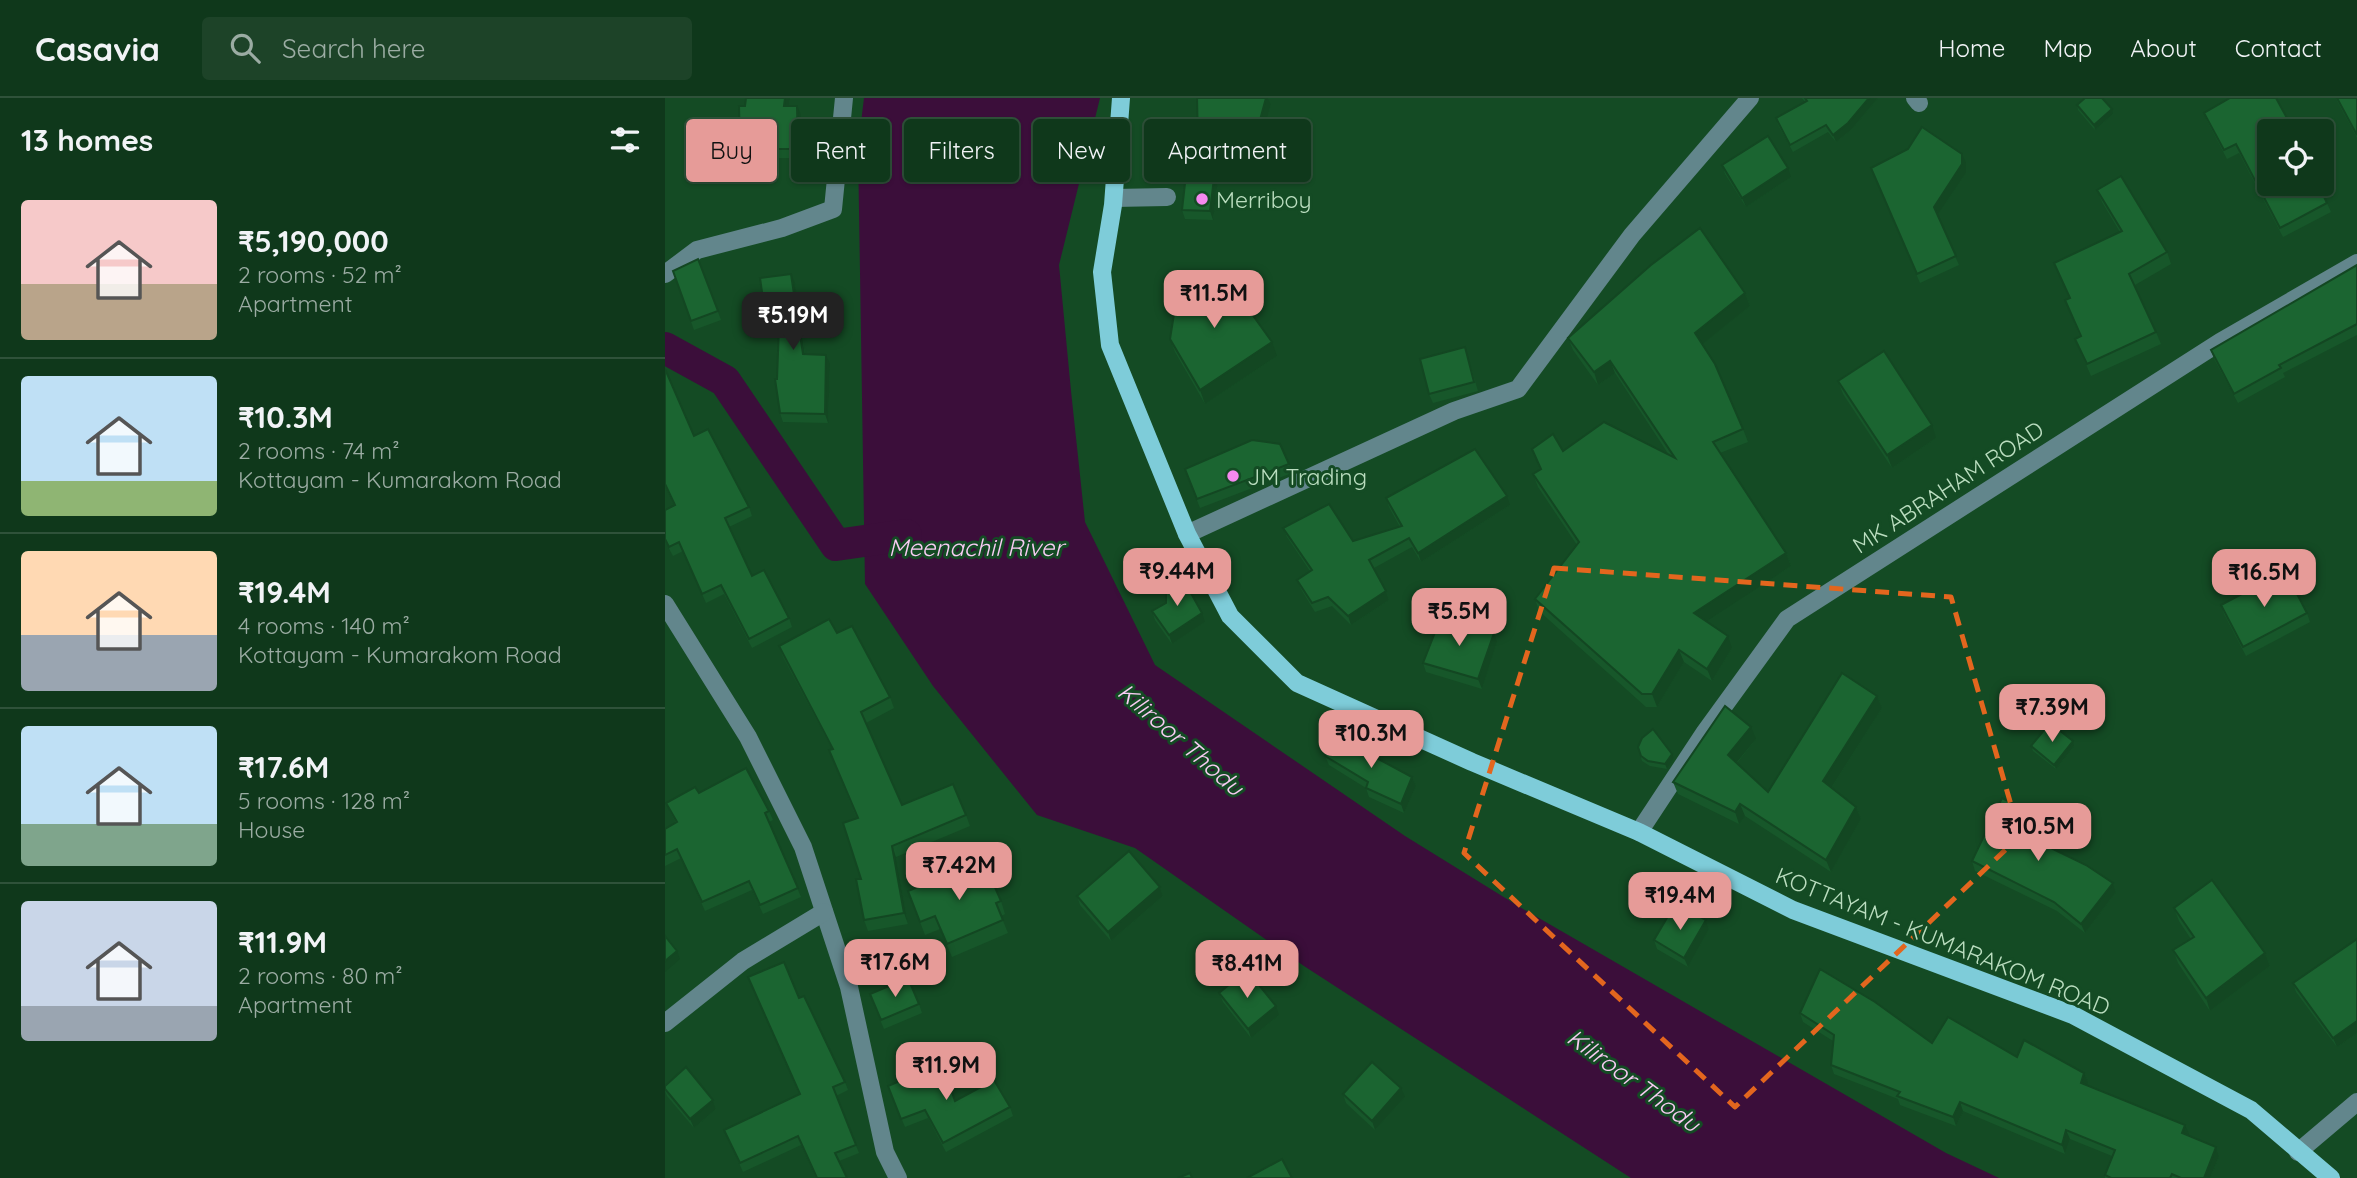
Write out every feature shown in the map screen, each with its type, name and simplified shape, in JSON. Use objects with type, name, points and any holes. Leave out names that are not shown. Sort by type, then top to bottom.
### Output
[{"type":"main road","name":"KOTTAYAM - KUMARAKOM ROAD","points":[[1121,98],[1114,198],[1101,272],[1110,345],[1187,534],[1230,616],[1297,683],[1472,762],[1639,832],[1793,910],[2073,1015],[2251,1110],[2331,1178]]},
{"type":"street","points":[[665,274],[698,250],[782,228],[833,209],[844,98]]},
{"type":"street","points":[[1187,534],[1454,411],[1518,389],[1632,235],[1750,98]]},
{"type":"street","points":[[1114,198],[1167,197]]},
{"type":"street","name":"MK ABRAHAM ROAD","points":[[1639,832],[1787,619],[2220,342],[2357,263]]},
{"type":"street","points":[[665,604],[748,737],[803,847],[849,987],[885,1152],[898,1178]]},
{"type":"street","points":[[665,1023],[743,961],[824,912]]},
{"type":"street","points":[[2298,1152],[2357,1102]]},
{"type":"highlighted area","points":[[1554,568],[1951,597],[2020,836],[1735,1107],[1464,853]]},
{"type":"water","name":"Meenachil River","points":[[864,98],[1100,98],[1095,119],[1033,119],[1033,182],[1079,182],[1059,265],[1085,522],[1155,665],[1405,836],[1523,909],[1946,1153],[1999,1178],[1631,1178],[1304,966],[1135,848],[1037,815],[933,686],[865,584],[859,182],[890,182],[890,119],[861,119]]},
{"type":"building","points":[[746,98],[785,98],[784,106],[797,106],[797,119],[791,119],[791,149],[777,149],[777,119],[739,119],[739,106],[745,106]]},
{"type":"building","points":[[1197,98],[1266,98],[1260,119],[1197,119]]},
{"type":"building","points":[[1805,98],[1869,98],[1848,123],[1833,135],[1826,125],[1790,145],[1776,118],[1807,101]]},
{"type":"building","points":[[2085,98],[2102,98],[2112,109],[2094,125],[2077,105]]},
{"type":"building","points":[[2230,98],[2276,98],[2287,119],[2257,119],[2257,184],[2236,144],[2224,150],[2204,113]]},
{"type":"building","points":[[2337,98],[2357,98],[2357,135]]},
{"type":"building","points":[[1922,127],[1962,154],[1962,164],[1934,207],[1956,256],[1917,274],[1871,168],[1908,149]]},
{"type":"building","points":[[1768,136],[1788,168],[1742,198],[1722,165]]},
{"type":"building","points":[[2121,176],[2167,252],[2129,274],[2156,332],[2087,364],[2075,339],[2081,336],[2065,300],[2070,298],[2054,263],[2122,231],[2097,190]]},
{"type":"building","points":[[1185,182],[1214,182],[1210,211],[1182,210]]},
{"type":"building","points":[[2263,196],[2324,196],[2327,203],[2280,228]]},
{"type":"building","points":[[1700,228],[1745,293],[1695,333],[1715,364],[1743,429],[1713,442],[1786,553],[1694,613],[1728,636],[1707,669],[1679,650],[1652,694],[1642,694],[1535,599],[1579,542],[1533,474],[1541,469],[1532,449],[1553,434],[1563,451],[1604,422],[1675,458],[1610,361],[1594,372],[1568,338],[1651,265]]},
{"type":"building","points":[[698,259],[718,311],[691,321],[673,271]]},
{"type":"building","points":[[2357,265],[2357,324],[2279,365],[2281,368],[2234,394],[2211,350]]},
{"type":"building","points":[[1221,271],[1272,342],[1200,390],[1170,339],[1177,295]]},
{"type":"building","points":[[791,274],[803,354],[826,355],[825,414],[780,413],[775,379],[779,326],[767,327],[760,278]]},
{"type":"building","points":[[1465,347],[1474,382],[1429,394],[1420,359]]},
{"type":"building","points":[[1884,351],[1932,425],[1887,455],[1838,381]]},
{"type":"building","points":[[665,369],[694,436],[708,429],[749,507],[725,518],[752,576],[764,570],[789,618],[749,639],[721,585],[702,594],[679,542],[669,547],[665,539],[665,510],[675,505],[665,484]]},
{"type":"building","points":[[1252,440],[1280,444],[1289,464],[1197,499],[1185,469]]},
{"type":"building","points":[[1475,449],[1507,496],[1418,553],[1409,538],[1369,560],[1386,591],[1348,616],[1328,597],[1312,603],[1297,580],[1312,570],[1283,528],[1329,504],[1353,541],[1402,526],[1386,498]]},
{"type":"building","points":[[2285,571],[2307,613],[2243,647],[2221,605]]},
{"type":"building","points":[[1166,580],[1187,586],[1202,613],[1169,635],[1152,611],[1166,603]]},
{"type":"building","points":[[1441,617],[1494,633],[1478,679],[1423,663]]},
{"type":"building","points":[[829,619],[837,633],[852,626],[890,697],[861,712],[902,805],[953,784],[966,815],[892,846],[904,913],[864,920],[856,879],[861,879],[843,823],[858,818],[829,750],[833,749],[779,646]]},
{"type":"building","points":[[1842,673],[1877,696],[1823,781],[1856,807],[1826,860],[1740,804],[1735,812],[1673,782],[1725,706],[1751,727],[1728,755],[1768,792]]},
{"type":"building","points":[[2050,723],[2073,741],[2054,765],[2031,746]]},
{"type":"building","points":[[1653,729],[1672,754],[1665,764],[1648,761],[1641,756],[1638,747],[1642,738]]},
{"type":"building","points":[[1337,737],[1412,777],[1401,804],[1366,788],[1368,782],[1325,756]]},
{"type":"building","points":[[746,768],[769,811],[765,813],[798,888],[760,905],[749,881],[702,902],[677,849],[665,855],[665,829],[677,822],[666,803],[695,787],[699,793]]},
{"type":"building","points":[[2002,798],[2040,817],[2030,838],[2086,865],[2113,883],[2081,924],[2054,902],[1972,861]]},
{"type":"building","points":[[1129,851],[1160,887],[1108,932],[1077,896]]},
{"type":"building","points":[[983,860],[1001,901],[996,903],[1003,920],[947,944],[935,916],[920,922],[908,891]]},
{"type":"building","points":[[2212,880],[2265,953],[2206,998],[2173,950],[2194,937],[2174,908]]},
{"type":"building","points":[[1686,909],[1706,920],[1684,958],[1654,940],[1671,911],[1679,916]]},
{"type":"building","points":[[665,936],[677,951],[665,961]]},
{"type":"building","points":[[2357,939],[2357,1021],[2333,1038],[2293,983]]},
{"type":"building","points":[[784,962],[799,998],[804,996],[845,1082],[833,1087],[856,1145],[835,1153],[847,1178],[817,1178],[798,1136],[740,1163],[724,1130],[800,1094],[748,977]]},
{"type":"building","points":[[1820,969],[1875,1002],[1932,1043],[1948,1017],[2017,1057],[2024,1040],[2084,1073],[2081,1083],[2185,1125],[2182,1133],[2216,1147],[2204,1178],[2181,1178],[2172,1174],[2170,1178],[2111,1178],[2105,1175],[2115,1150],[2066,1130],[2062,1145],[1960,1102],[1953,1117],[1897,1096],[1900,1092],[1831,1065],[1834,1035],[1800,1013]]},
{"type":"building","points":[[1247,970],[1276,1006],[1248,1029],[1219,993]]},
{"type":"building","points":[[908,978],[919,1004],[881,1020],[870,994]]},
{"type":"building","points":[[1372,1062],[1401,1088],[1372,1121],[1343,1094]]},
{"type":"building","points":[[942,1063],[955,1101],[994,1080],[1010,1107],[943,1143],[925,1110],[901,1119],[888,1086]]},
{"type":"building","points":[[686,1067],[713,1100],[690,1119],[665,1089]]},
{"type":"building","points":[[1282,1159],[1292,1178],[1247,1178]]},
{"type":"building","points":[[1190,1173],[1192,1178],[1178,1178]]},
{"type":"waterway","points":[[665,348],[725,381],[836,545],[906,535]]},
{"type":"place","name":"Merriboy","points":[[1202,199]]},
{"type":"place","name":"JM Trading","points":[[1233,476]]},
{"type":"water label","name":"Kiliroor Thodu","points":[[1181,739]]},
{"type":"water label","name":"Kiliroor Thodu","points":[[1634,1080]]}]
